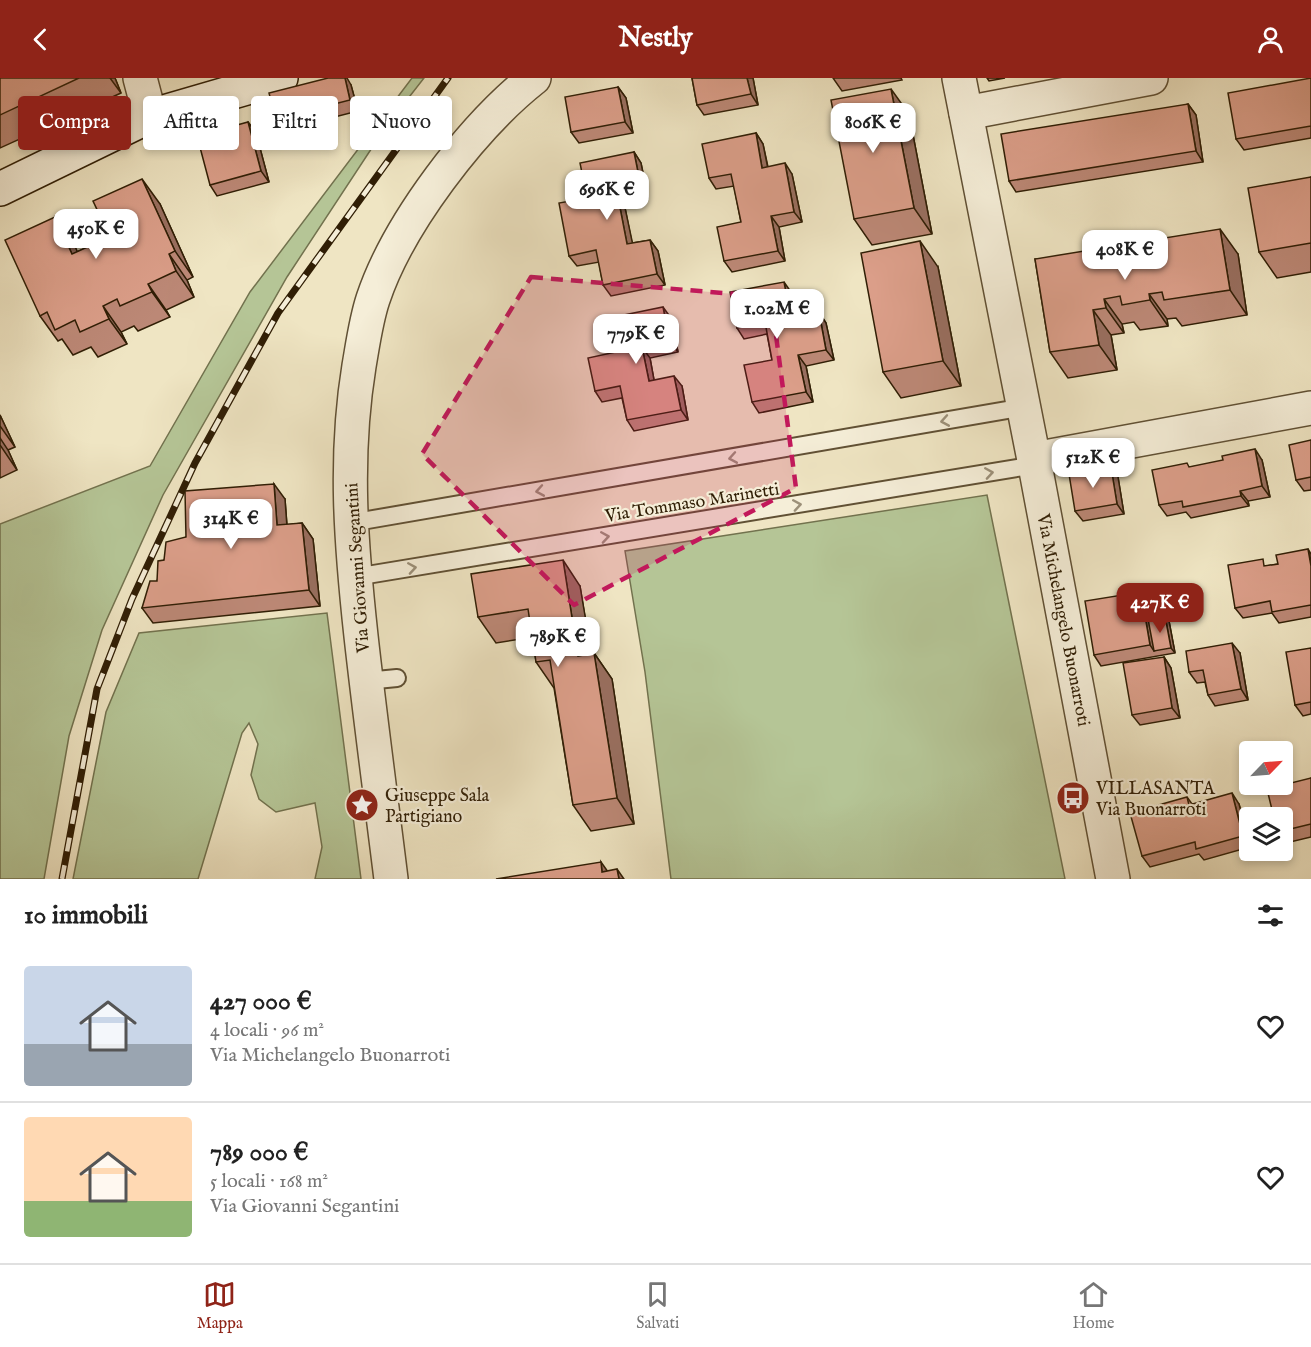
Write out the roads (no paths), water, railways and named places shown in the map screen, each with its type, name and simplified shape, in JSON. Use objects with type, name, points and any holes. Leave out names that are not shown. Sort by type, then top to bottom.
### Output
[{"type":"street","points":[[140,78],[145,96]]},
{"type":"street","points":[[219,96],[281,78]]},
{"type":"street","name":"Via Michelangelo Buonarroti","points":[[959,78],[1035,462],[1113,879]]},
{"type":"street","points":[[966,113],[1151,78]]},
{"type":"street","name":"Via Giovanni Segantini","points":[[391,879],[381,680],[355,577],[350,523],[352,408],[363,338],[372,300],[387,263],[431,191],[487,122],[527,82]]},
{"type":"street","points":[[0,189],[143,119]]},
{"type":"street","points":[[1035,462],[1311,408]]},
{"type":"lane","name":"Via Tommaso Marinetti","points":[[350,523],[1024,407]]},
{"type":"lane","name":"Via Tommaso Marinetti","points":[[355,577],[1035,462]]},
{"type":"railway","points":[[62,879],[97,689],[132,599],[195,463],[278,313],[448,78]]},
{"type":"place","name":"VILLASANTA Via Buonarroti","points":[[1073,798]]},
{"type":"place","name":"Giuseppe Sala Partigiano","points":[[362,805]]}]
